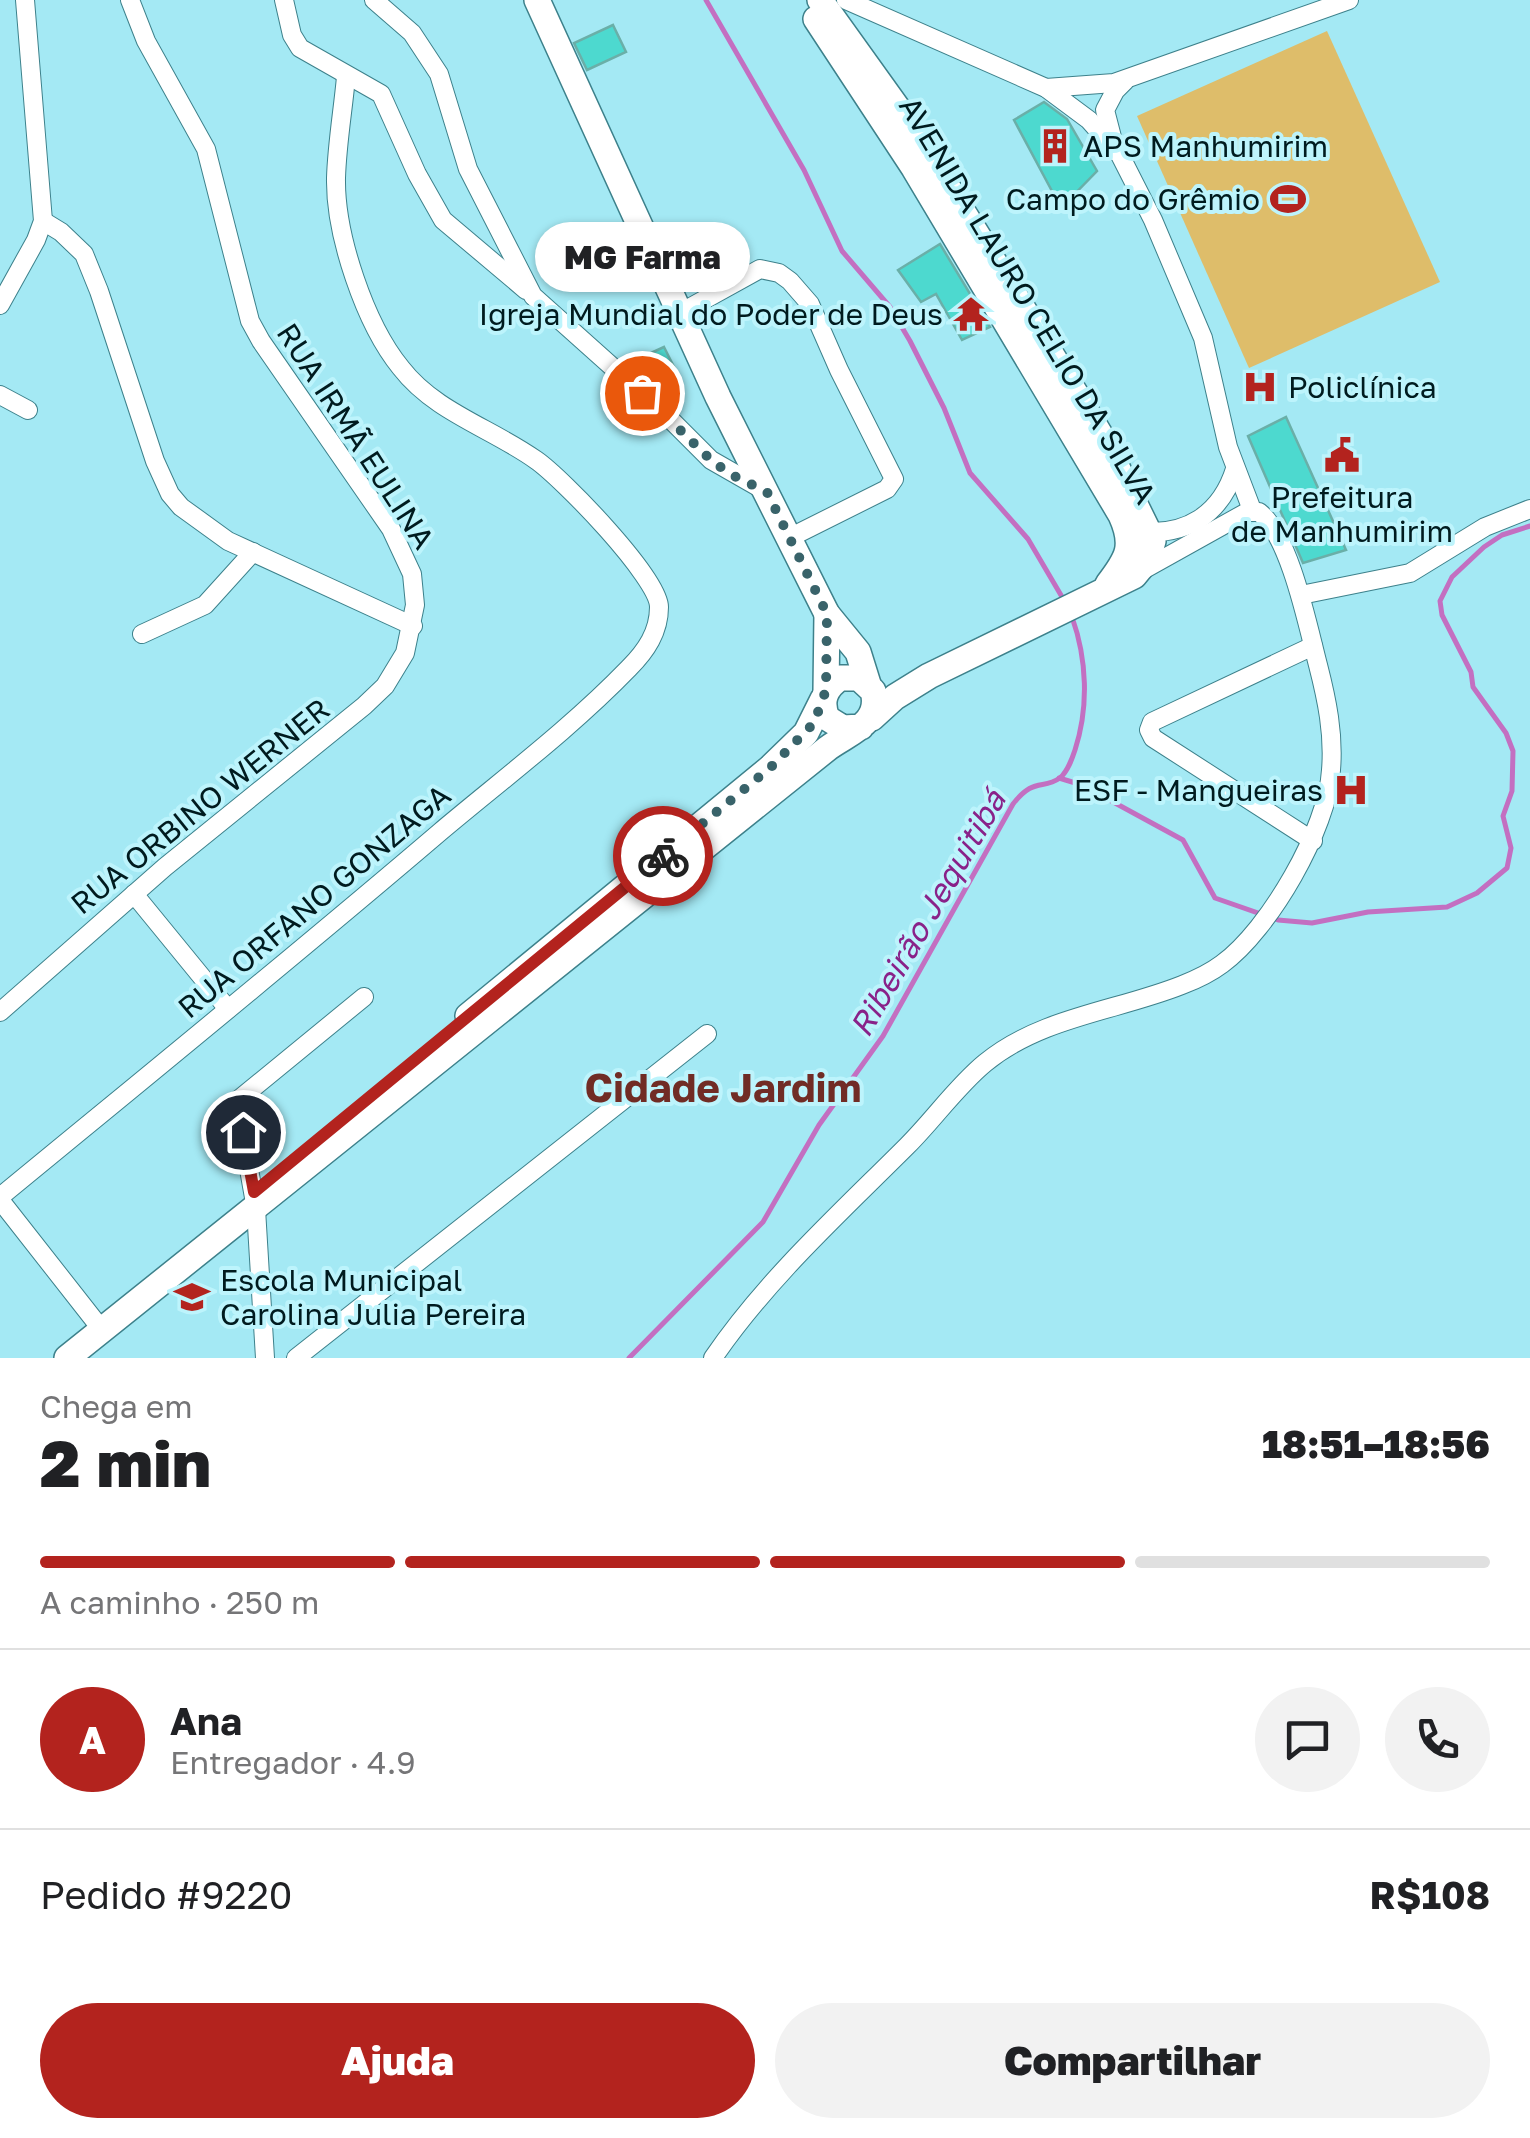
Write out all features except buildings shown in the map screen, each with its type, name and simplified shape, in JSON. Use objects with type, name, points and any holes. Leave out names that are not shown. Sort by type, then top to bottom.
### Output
[{"type":"street","points":[[0,305],[36,240],[42,220],[25,0]]},
{"type":"street","name":"RUA IRMÃ EULINA","points":[[130,0],[146,42],[206,148],[250,320],[261,342],[391,529],[412,574],[413,626]]},
{"type":"street","points":[[284,0],[292,35],[300,48],[381,94],[417,174],[443,220],[666,415],[711,460],[767,492]]},
{"type":"street","points":[[374,0],[412,34],[439,74],[468,169],[533,296]]},
{"type":"street","points":[[537,0],[718,397],[827,614],[851,640],[864,668],[876,700],[866,722],[852,729],[834,725],[827,718],[827,614]]},
{"type":"street","name":"AVENIDA LAURO CELIO DA SILVA","points":[[804,0],[849,53]]},
{"type":"street","name":"AVENIDA LAURO CELIO DA SILVA","points":[[820,0],[849,53],[911,145],[1080,423],[1151,553],[1134,576]]},
{"type":"street","points":[[846,0],[1046,88],[1089,120],[1120,155]]},
{"type":"street","points":[[1046,88],[1100,87],[1349,0]]},
{"type":"street","name":"RUA ORFANO GONZAGA","points":[[0,1199],[590,705],[654,638],[660,602],[647,574],[556,476],[522,450],[418,389],[385,345],[364,302],[342,227],[336,180],[346,77]]},
{"type":"street","points":[[1129,78],[1115,91],[1104,110],[1106,126],[1153,220],[1203,338],[1236,468],[1252,510]]},
{"type":"street","points":[[42,220],[84,254],[170,494],[203,526],[413,626]]},
{"type":"street","points":[[682,312],[760,269],[779,273],[790,281],[810,304],[894,478],[887,489],[790,538]]},
{"type":"street","points":[[0,395],[28,410]]},
{"type":"street","points":[[1139,531],[1176,531],[1209,515],[1230,486],[1236,468]]},
{"type":"street","points":[[1301,594],[1410,573],[1485,527],[1530,508]]},
{"type":"street","points":[[44,1358],[98,1324],[894,697],[1134,576],[1232,518],[1252,510],[1259,512],[1268,521],[1301,594],[1328,704],[1332,770],[1313,841],[1278,897],[1244,943],[1221,965],[1136,1002],[1072,1018],[988,1061],[736,1324],[714,1358]]},
{"type":"street","name":"AVENIDA LAURO CELIO DA SILVA","points":[[1096,595],[1126,558],[1139,531]]},
{"type":"street","points":[[142,634],[206,605],[253,552]]},
{"type":"street","name":"RUA ORBINO WERNER","points":[[0,1012],[134,894],[364,706],[396,671],[413,626]]},
{"type":"street","points":[[1313,646],[1149,726],[1154,738],[1313,841]]},
{"type":"street","points":[[255,1200],[770,768],[806,733],[821,710],[825,695],[840,678],[859,678],[869,685],[905,683],[929,676]]},
{"type":"street","points":[[134,894],[228,1009]]},
{"type":"street","points":[[265,1358],[255,1200],[237,1101],[364,997]]},
{"type":"street","points":[[296,1358],[707,1034]]},
{"type":"street","points":[[0,1199],[98,1324]]},
{"type":"street","points":[[67,1358],[98,1324]]},
{"type":"shaded area","name":"Campo do Grêmio","points":[[1327,31],[1440,282],[1249,368],[1137,116]]},
{"type":"waterway","name":"Ribeirão Jequitibá","points":[[706,0],[804,170],[842,251],[890,307],[910,341],[944,408],[970,473],[1028,539],[1065,602]]},
{"type":"waterway","points":[[1059,778],[1082,785],[1183,840],[1215,898],[1278,920],[1312,923],[1368,912],[1447,907],[1477,893],[1507,868],[1511,848],[1503,816],[1512,791],[1513,751],[1506,733],[1473,687],[1471,672],[1442,615],[1440,601],[1452,577],[1484,547],[1502,535],[1530,526]]},
{"type":"waterway","name":"Ribeirão Jequitibá","points":[[629,1358],[763,1222],[819,1125],[883,1036],[1013,804],[1032,787],[1060,778],[1067,768],[1080,734],[1084,700],[1081,649],[1072,617]]},
{"type":"way so far","points":[[642,393],[711,460],[767,492],[827,614],[826,690],[814,723],[770,768],[663,856]]},
{"type":"place","name":"APS Manhumirim","points":[[1055,146]]},
{"type":"place","name":"Campo do Grêmio","points":[[1288,199]]},
{"type":"place","name":"Igreja Mundial do Poder de Deus","points":[[971,314]]},
{"type":"place","name":"Policlínica","points":[[1260,387]]},
{"type":"place","name":"MG Farma","points":[[642,393]]},
{"type":"place","name":"Prefeitura de Manhumirim","points":[[1342,455]]},
{"type":"place","name":"ESF - Mangueiras","points":[[1351,790]]},
{"type":"place","name":"Escola Municipal Carolina Julia Pereira","points":[[192,1297]]},
{"type":"district","name":"Cidade Jardim","points":[[723,1087]]},
{"type":"route","points":[[243,1132],[254,1192],[663,856]]}]
